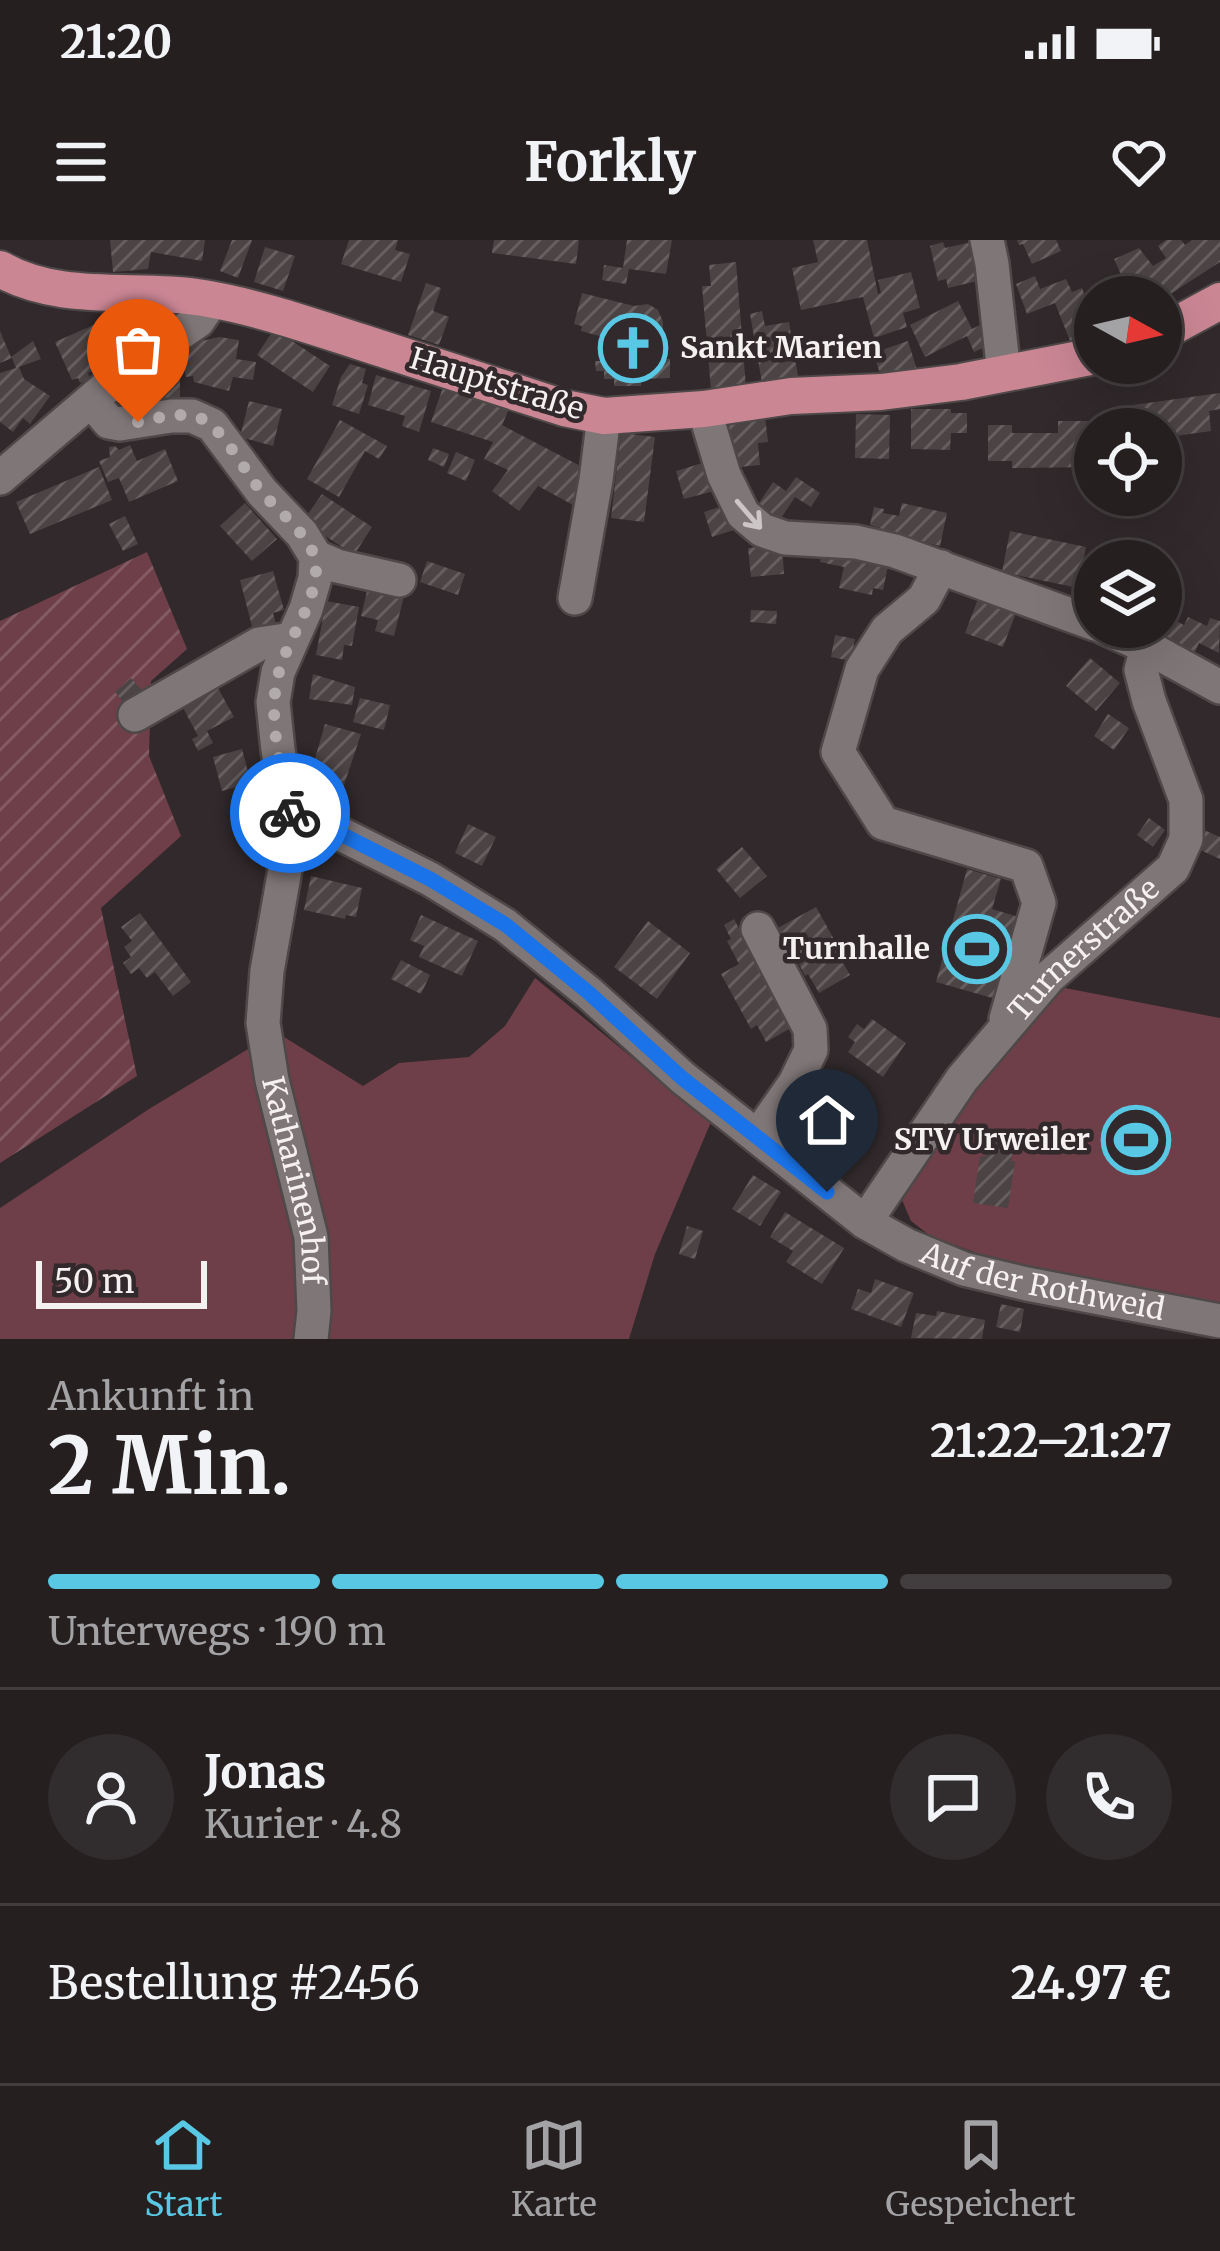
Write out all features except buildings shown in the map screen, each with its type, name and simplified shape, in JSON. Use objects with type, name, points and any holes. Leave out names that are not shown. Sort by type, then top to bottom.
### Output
[{"type":"main road","name":"Hauptstraße","points":[[0,269],[21,281],[52,289],[213,299],[297,321],[564,408],[604,416],[704,410],[791,396],[881,392],[1074,360]]},
{"type":"main road","points":[[1182,322],[1220,301]]},
{"type":"street","points":[[987,240],[1004,374]]},
{"type":"street","points":[[0,478],[130,367],[199,321],[213,299]]},
{"type":"street","points":[[92,402],[109,422],[192,416],[212,425],[316,557],[399,580]]},
{"type":"street","points":[[704,410],[724,476],[743,514],[762,530],[785,538],[856,542],[895,551],[1074,616]]},
{"type":"street","points":[[574,598],[604,416]]},
{"type":"street","name":"Katharinenhof","points":[[311,1339],[311,1237],[272,1081],[263,1023],[267,970],[290,849],[291,819],[274,702],[278,672],[307,609],[316,557]]},
{"type":"street","points":[[941,567],[924,599],[887,630],[862,669],[838,752],[883,823],[1026,866],[1040,902],[1003,1029]]},
{"type":"street","points":[[135,715],[260,644],[292,639]]},
{"type":"street","name":"Turnerstraße","points":[[865,1222],[962,1079],[1048,976],[1173,868],[1186,839],[1186,800],[1149,701],[1141,670],[1147,648]]},
{"type":"street","points":[[1149,648],[1220,687]]},
{"type":"street","name":"Auf der Rothweid","points":[[291,819],[335,831],[430,879],[506,925],[682,1078],[865,1222],[964,1269],[1220,1321]]},
{"type":"street","points":[[758,929],[810,1029],[811,1049],[795,1083],[758,1136]]},
{"type":"shaded area","points":[[147,552],[187,649],[151,681],[149,756],[181,836],[101,908],[137,1076],[0,1163],[0,621]]},
{"type":"shaded area","points":[[535,978],[711,1122],[655,1254],[629,1339],[0,1339],[0,1208],[276,1032],[363,1086],[399,1063],[469,1057],[505,1026]]},
{"type":"shaded area","points":[[1065,988],[1220,1018],[1220,1304],[1013,1265],[933,1238],[911,1221],[902,1200],[934,1141],[995,1061]]},
{"type":"way so far","points":[[138,422],[192,416],[212,425],[316,557],[307,609],[278,672],[274,702],[290,813]]},
{"type":"place","name":"Sankt Marien","points":[[633,348]]},
{"type":"place","name":"Turnhalle","points":[[977,949]]},
{"type":"place","name":"STV Urweiler","points":[[1136,1140]]},
{"type":"route","points":[[290,813],[291,819],[335,831],[430,879],[506,925],[682,1078],[827,1192]]}]
